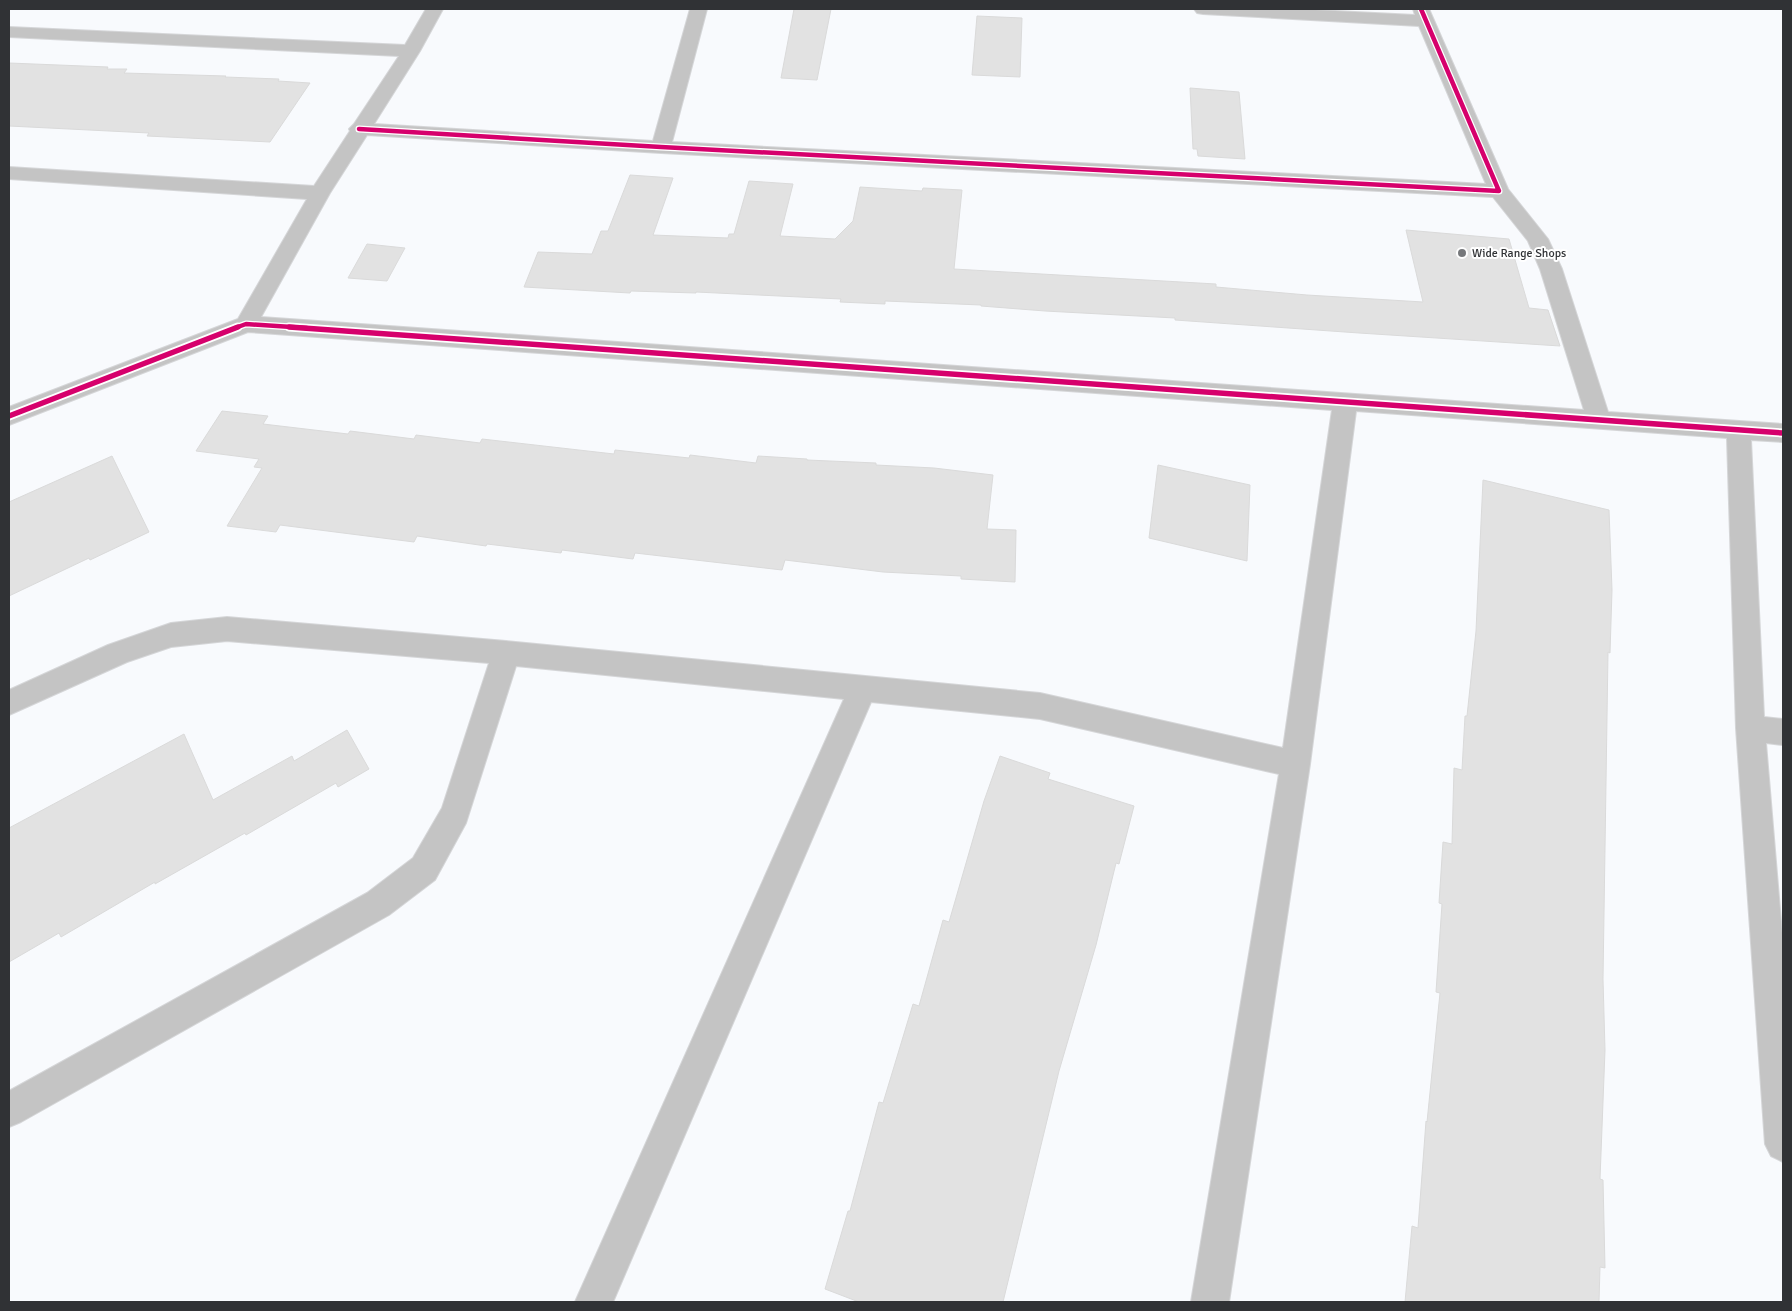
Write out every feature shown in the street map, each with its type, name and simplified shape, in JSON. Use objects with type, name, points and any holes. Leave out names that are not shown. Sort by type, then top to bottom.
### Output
[{"type":"street","points":[[246,324],[320,193],[359,129],[411,51],[434,9]]},
{"type":"street","points":[[660,147],[699,9]]},
{"type":"street","points":[[1203,9],[1423,15],[1499,191],[1538,239],[1551,269],[1599,421]]},
{"type":"street","points":[[9,32],[411,51]]},
{"type":"street","points":[[359,129],[660,147],[1499,191]]},
{"type":"street","points":[[9,173],[320,193]]},
{"type":"street","points":[[9,416],[246,324],[1783,433]]},
{"type":"street","points":[[1210,1302],[1295,764],[1345,403]]},
{"type":"street","points":[[1739,431],[1750,728],[1783,1144]]},
{"type":"street","points":[[9,703],[118,653],[171,635],[227,629],[1040,706],[1295,764]]},
{"type":"street","points":[[9,1110],[378,904],[424,869],[455,812],[506,654]]},
{"type":"street","points":[[594,1302],[862,689]]},
{"type":"street","points":[[1750,728],[1783,732]]},
{"type":"building","points":[[794,9],[831,9],[817,80],[781,78]]},
{"type":"building","points":[[977,16],[1022,18],[1020,77],[972,75]]},
{"type":"building","points":[[9,63],[108,67],[107,69],[127,69],[124,73],[226,76],[310,83],[270,142],[147,136],[149,133],[9,126]]},
{"type":"building","points":[[1190,88],[1239,92],[1245,159],[1198,156],[1197,149],[1193,149]]},
{"type":"building","points":[[630,175],[673,178],[653,235],[728,238],[729,234],[734,234],[749,181],[793,184],[780,236],[835,239],[853,221],[860,187],[922,191],[923,188],[962,190],[954,269],[1216,284],[1216,287],[1307,295],[1423,302],[1406,230],[1509,239],[1529,308],[1548,310],[1560,346],[981,305],[885,301],[885,304],[840,302],[841,299],[696,292],[631,291],[630,293],[524,287],[538,252],[592,254],[601,231],[608,231]]},
{"type":"building","points":[[367,244],[405,248],[387,281],[348,278]]},
{"type":"building","points":[[222,411],[268,416],[263,424],[348,434],[350,431],[414,439],[416,435],[480,443],[482,439],[614,454],[615,450],[689,458],[690,455],[756,463],[758,456],[876,463],[876,465],[934,468],[993,475],[987,529],[1016,530],[1015,582],[961,579],[961,576],[883,572],[785,560],[782,570],[635,553],[633,559],[562,550],[561,553],[487,544],[486,546],[417,536],[414,542],[280,525],[276,532],[227,526],[262,468],[254,467],[259,459],[196,451]]},
{"type":"building","points":[[112,456],[149,532],[9,596],[9,502]]},
{"type":"building","points":[[1158,465],[1250,485],[1247,561],[1149,538]]},
{"type":"building","points":[[1483,480],[1609,510],[1612,590],[1610,653],[1608,652],[1603,979],[1605,1050],[1600,1179],[1603,1180],[1605,1268],[1600,1267],[1599,1302],[1405,1302],[1412,1226],[1418,1228],[1426,1121],[1440,993],[1436,992],[1442,904],[1439,903],[1443,842],[1452,844],[1454,768],[1462,770],[1465,716],[1467,716],[1476,631]]},
{"type":"building","points":[[347,730],[369,769],[338,787],[336,783],[246,835],[245,833],[155,884],[155,882],[61,937],[59,933],[9,962],[9,828],[184,734],[213,800],[292,756],[294,761]]},
{"type":"building","points":[[1000,756],[1050,773],[1048,779],[1134,806],[1119,864],[1116,863],[1096,945],[1059,1071],[1003,1302],[859,1302],[825,1289],[848,1211],[850,1211],[879,1102],[883,1103],[913,1004],[919,1006],[943,920],[949,922],[984,801]]},
{"type":"cycle path","points":[[359,129],[661,147],[1499,191],[1421,9]]},
{"type":"cycle path","points":[[9,416],[246,324],[1783,433]]},
{"type":"place","name":"Wide Range Shops","points":[[1462,253]]}]
